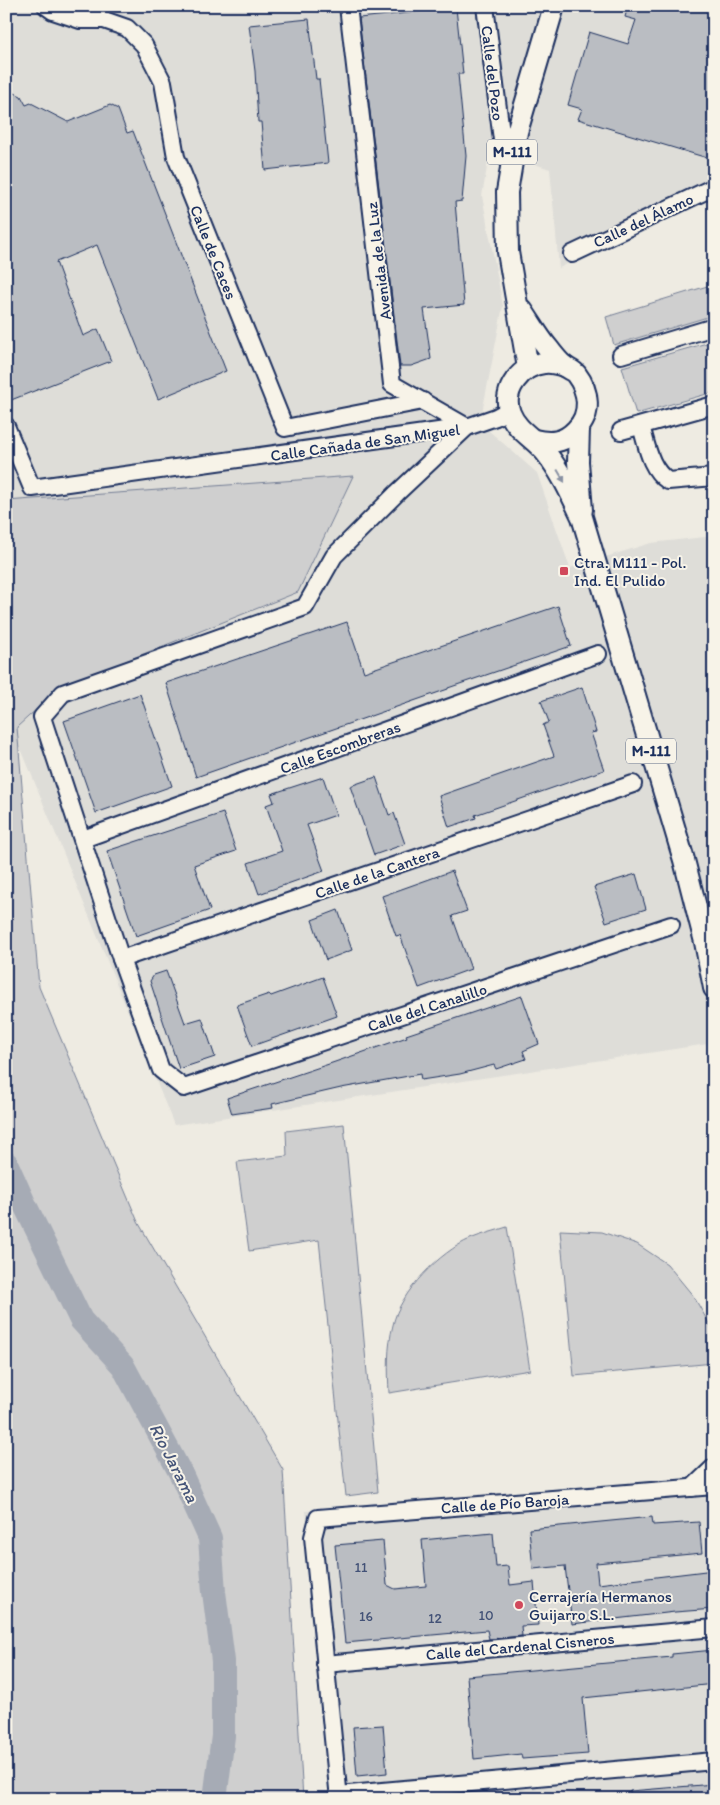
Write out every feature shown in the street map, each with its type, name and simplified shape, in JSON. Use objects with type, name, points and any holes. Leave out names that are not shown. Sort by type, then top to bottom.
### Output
[{"type":"main road","name":"M-111","points":[[528,368],[508,252],[507,192],[517,132],[554,6]]},
{"type":"main road","name":"M-111","points":[[518,302],[537,335],[564,366],[575,372],[588,396],[586,414],[579,428],[578,462],[582,516]]},
{"type":"main road","points":[[509,410],[508,399],[511,387],[519,375],[528,368],[545,363],[564,366]]},
{"type":"main road","name":"M-111","points":[[509,410],[515,424],[545,452],[563,478],[582,516],[684,860],[705,942],[714,988]]},
{"type":"main road","points":[[534,440],[546,443],[559,441],[569,437],[579,428]]},
{"type":"street","name":"Calle de Caces","points":[[46,6],[52,11],[80,20],[104,20],[127,28],[144,45],[163,82],[176,157],[285,428],[423,401]]},
{"type":"street","name":"Avenida de la Luz","points":[[348,6],[392,384],[468,427]]},
{"type":"street","name":"Calle del Pozo","points":[[484,6],[502,140]]},
{"type":"street","name":"Calle del Álamo","points":[[572,254],[714,187]]},
{"type":"street","points":[[621,355],[714,327]]},
{"type":"street","points":[[621,431],[714,405]]},
{"type":"street","points":[[468,427],[509,410]]},
{"type":"street","name":"Calle Cañada de San Miguel","points":[[6,426],[32,488],[468,427]]},
{"type":"street","points":[[641,426],[649,454],[659,475],[668,481],[714,477]]},
{"type":"street","name":"Calle Cañada de San Miguel","points":[[83,839],[42,717],[63,692],[306,608],[334,556],[468,427]]},
{"type":"street","name":"Calle Escombreras","points":[[83,839],[598,654]]},
{"type":"street","name":"Calle de la Cantera","points":[[122,959],[633,784]]},
{"type":"street","points":[[83,839],[122,959]]},
{"type":"street","name":"Calle del Canalillo","points":[[122,959],[161,1070],[184,1088],[671,925]]},
{"type":"street","points":[[692,1488],[714,1467]]},
{"type":"street","name":"Calle de Pío Baroja","points":[[325,1664],[314,1537],[318,1518],[714,1486]]},
{"type":"street","name":"Calle del Cardenal Cisneros","points":[[325,1664],[714,1628]]},
{"type":"street","points":[[325,1664],[338,1797],[714,1760]]},
{"type":"shaded area","points":[[6,6],[714,6],[714,193],[559,268],[550,169],[490,150],[482,196],[503,306],[480,423],[537,473],[570,568],[651,543],[714,536],[714,1043],[174,1125],[22,751],[6,745]]},
{"type":"shaded area","points":[[714,284],[714,315],[614,345],[606,317]]},
{"type":"shaded area","points":[[714,341],[714,392],[636,414],[622,367]]},
{"type":"shaded area","points":[[353,476],[298,592],[61,687],[17,727],[39,987],[138,1222],[283,1470],[303,1799],[6,1799],[6,501]]},
{"type":"shaded area","points":[[344,1124],[378,1492],[346,1496],[319,1240],[249,1251],[237,1162],[287,1156],[286,1131]]},
{"type":"shaded area","points":[[507,1227],[530,1370],[389,1393],[388,1359],[391,1334],[397,1312],[404,1299],[423,1274],[446,1253],[470,1239]]},
{"type":"shaded area","points":[[560,1230],[602,1232],[637,1244],[667,1264],[694,1297],[711,1327],[714,1363],[574,1376]]},
{"type":"shaded area","points":[[714,1476],[714,1799],[334,1799],[306,1511]]},
{"type":"building","points":[[628,6],[689,6],[714,13],[714,160],[578,119],[582,109],[568,105],[589,32],[628,44],[636,20],[625,17]]},
{"type":"building","points":[[456,8],[463,74],[458,74],[466,156],[462,201],[455,202],[464,305],[424,309],[431,359],[411,366],[400,366],[359,18]]},
{"type":"building","points":[[309,19],[316,79],[319,79],[328,163],[265,170],[261,122],[258,122],[255,71],[249,25]]},
{"type":"building","points":[[6,89],[21,96],[26,105],[31,103],[68,122],[110,105],[118,109],[127,133],[133,131],[226,371],[158,399],[97,245],[56,262],[83,336],[98,329],[111,361],[6,402]]},
{"type":"building","points":[[558,606],[571,646],[196,777],[166,683],[347,622],[364,672]]},
{"type":"building","points":[[582,687],[596,732],[591,733],[604,770],[475,815],[476,818],[449,827],[439,796],[554,756],[543,725],[549,722],[541,701]]},
{"type":"building","points":[[140,694],[172,786],[96,813],[64,721]]},
{"type":"building","points":[[323,777],[336,815],[307,825],[324,871],[259,894],[248,863],[282,851],[266,805],[274,802],[271,794]]},
{"type":"building","points":[[376,777],[389,815],[394,813],[405,844],[374,855],[350,786]]},
{"type":"building","points":[[223,813],[236,851],[194,865],[210,910],[136,936],[107,851]]},
{"type":"building","points":[[452,871],[467,911],[452,916],[471,969],[419,988],[400,935],[396,936],[382,896]]},
{"type":"building","points":[[636,874],[646,909],[606,922],[594,887]]},
{"type":"building","points":[[338,910],[352,950],[326,960],[312,920]]},
{"type":"building","points":[[166,971],[185,1023],[202,1018],[215,1057],[179,1069],[150,981],[154,975]]},
{"type":"building","points":[[323,977],[337,1016],[252,1046],[237,1005],[269,994],[271,996]]},
{"type":"building","points":[[522,996],[539,1044],[523,1051],[526,1059],[496,1069],[494,1065],[460,1074],[421,1080],[420,1074],[341,1088],[272,1104],[273,1108],[232,1114],[227,1098]]},
{"type":"building","points":[[652,1517],[653,1525],[699,1522],[702,1553],[596,1563],[598,1584],[714,1570],[714,1609],[572,1624],[565,1566],[533,1569],[529,1529]]},
{"type":"building","points":[[493,1533],[496,1567],[508,1566],[510,1585],[534,1582],[538,1625],[521,1626],[522,1636],[489,1639],[487,1630],[345,1643],[335,1545],[383,1541],[387,1585],[395,1589],[426,1586],[422,1540]]},
{"type":"building","points":[[714,1650],[714,1684],[583,1698],[588,1754],[522,1759],[521,1754],[474,1759],[467,1676],[672,1657],[672,1654]]},
{"type":"building","points":[[383,1725],[387,1773],[357,1776],[353,1727]]},
{"type":"building","points":[[714,1784],[714,1799],[630,1799],[630,1791]]},
{"type":"waterway","name":"Río Jarama","points":[[6,1163],[81,1320],[123,1366],[181,1474],[210,1538],[214,1592],[223,1661],[223,1736],[215,1799]]},
{"type":"place","name":"Ctra. M111 - Pol. Ind. El Pulido","points":[[564,571]]},
{"type":"place","name":"Cerrajería Hermanos Guijarro S.L.","points":[[519,1605]]}]
